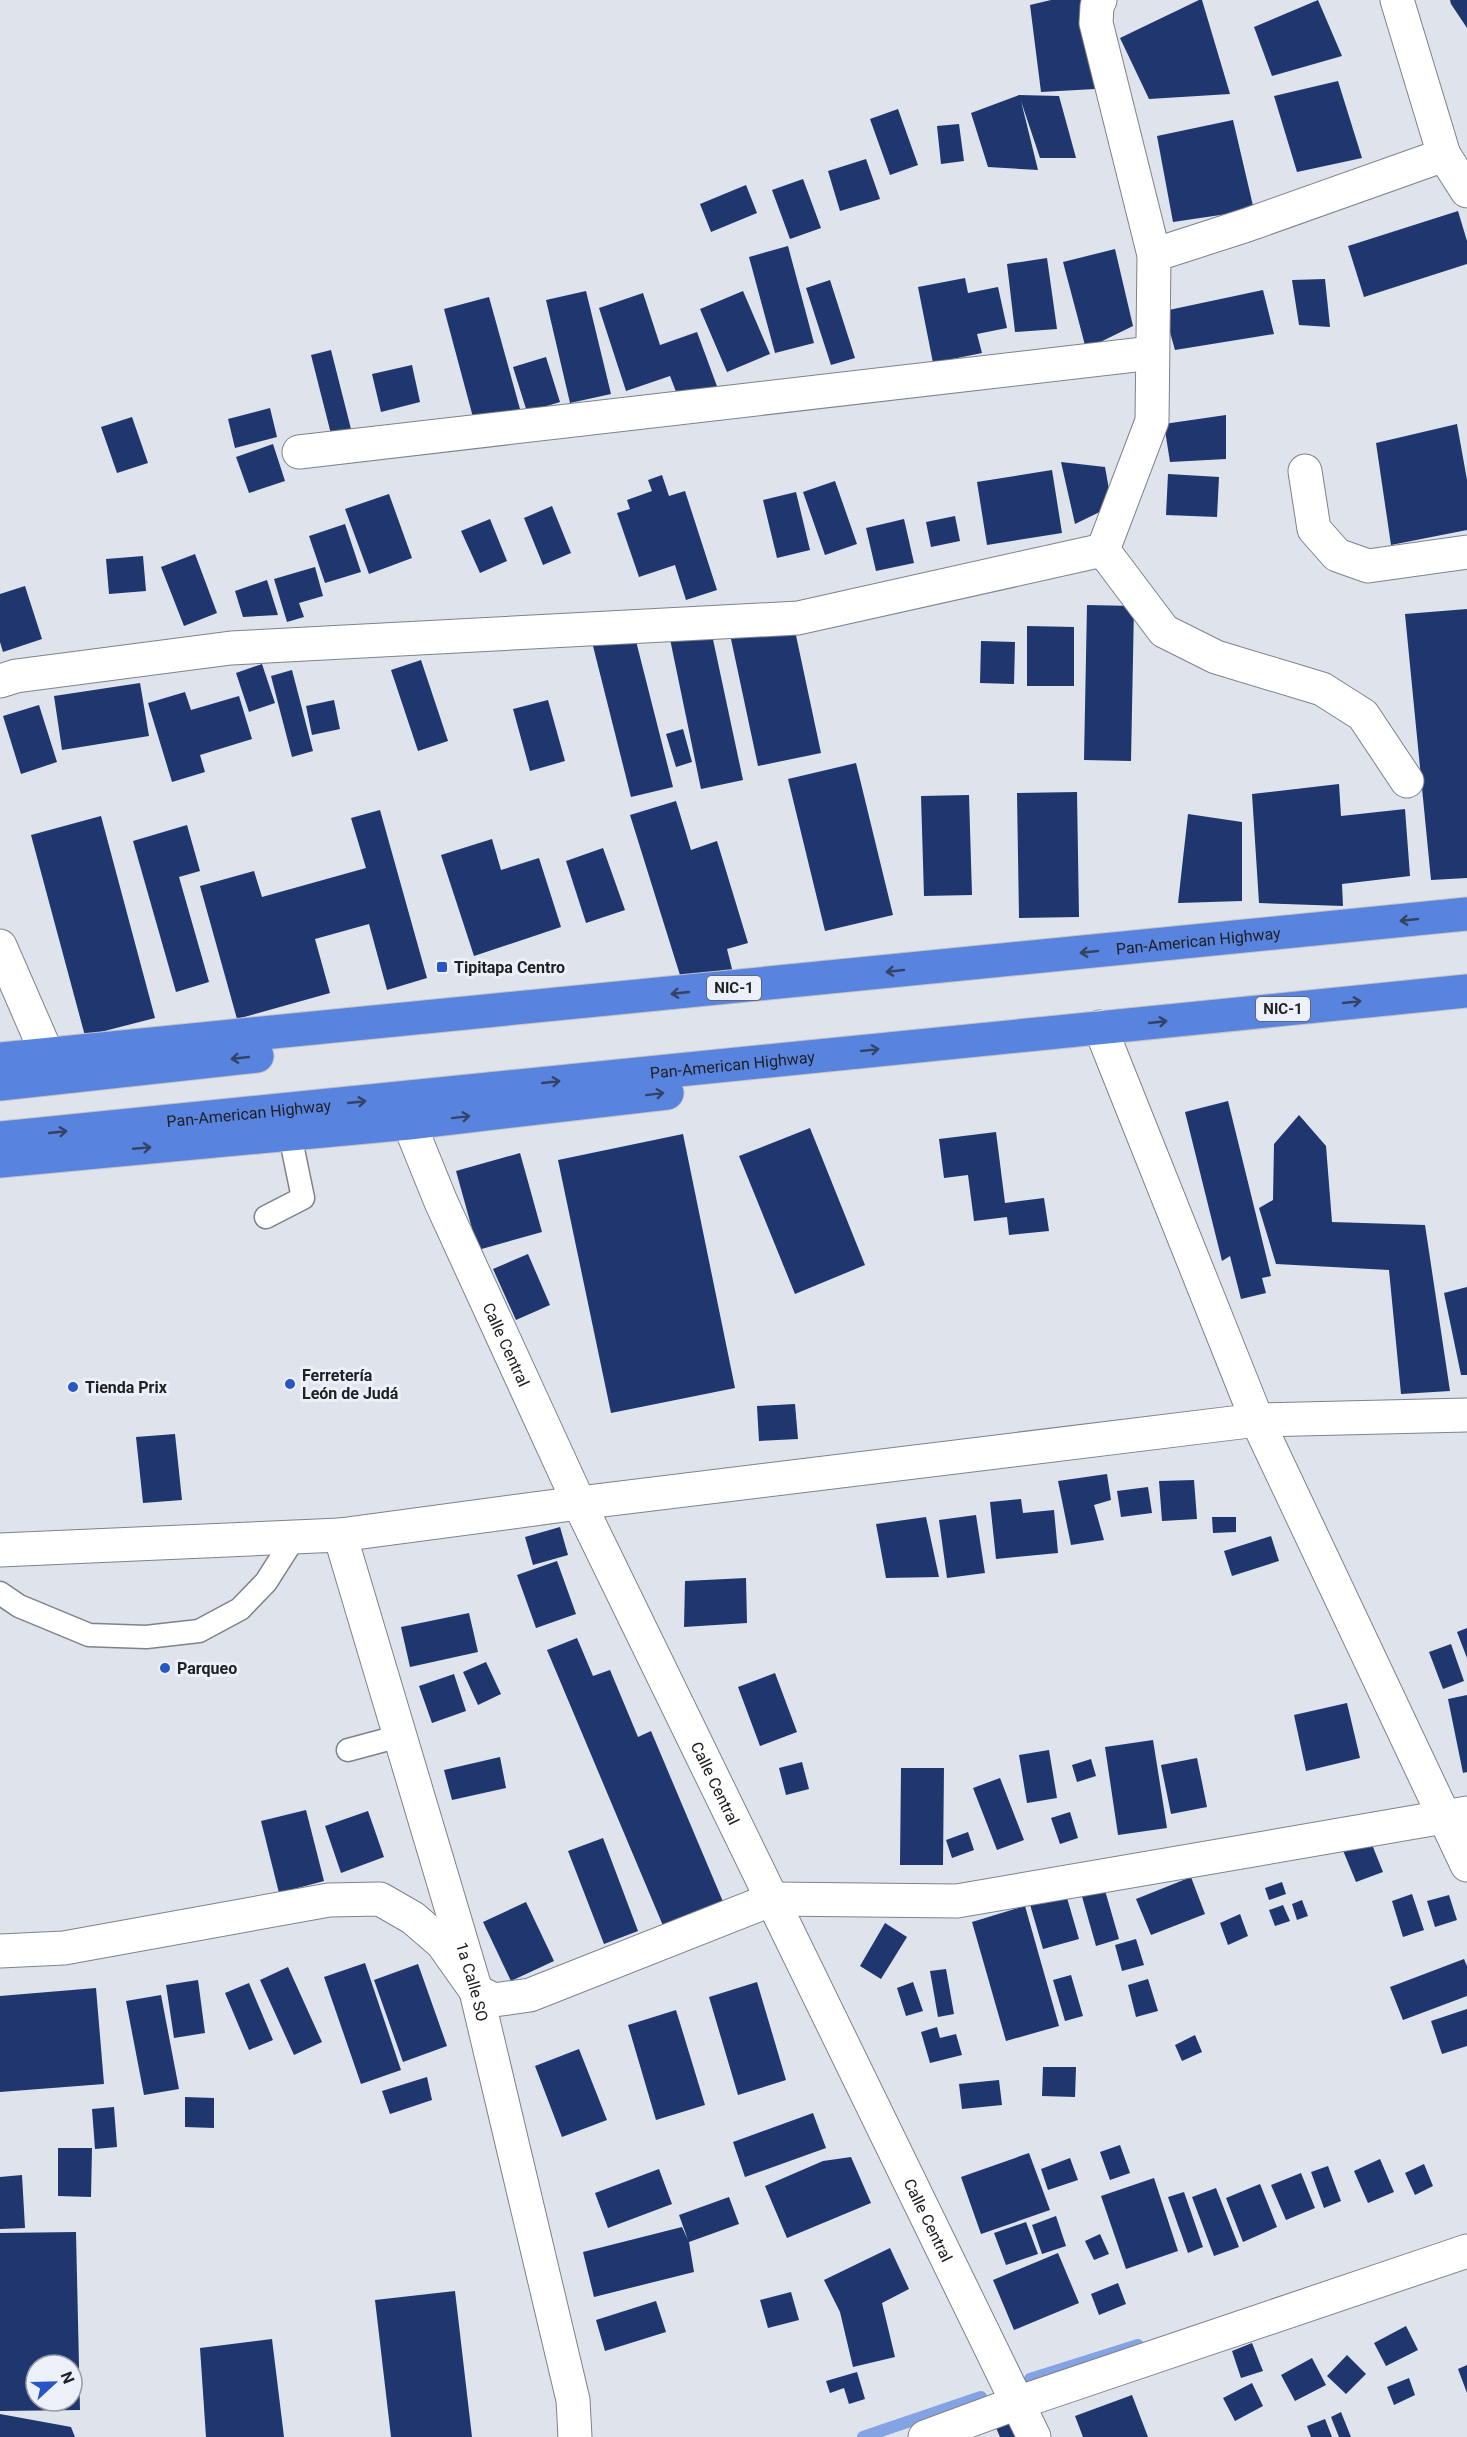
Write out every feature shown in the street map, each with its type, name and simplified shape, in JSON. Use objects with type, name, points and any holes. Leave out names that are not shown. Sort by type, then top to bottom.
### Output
[{"type":"highway","name":"Pan-American Highway","points":[[0,1059],[1467,914]]},
{"type":"highway","name":"Pan-American Highway","points":[[0,1138],[1467,991]]},
{"type":"highway","points":[[0,1084],[400,1040],[489,1027],[629,998]]},
{"type":"highway","points":[[0,1161],[409,1123],[669,1092],[819,1055]]},
{"type":"street","points":[[1100,0],[1097,6],[1096,23],[1154,255],[1152,420],[1103,550]]},
{"type":"street","points":[[1397,0],[1444,155],[1467,191]]},
{"type":"street","points":[[1154,255],[1247,225],[1444,155]]},
{"type":"street","points":[[299,452],[1152,353]]},
{"type":"street","points":[[1305,471],[1314,529],[1337,555],[1368,566],[1467,552]]},
{"type":"street","points":[[0,681],[16,675],[231,648],[798,618],[1103,550]]},
{"type":"street","points":[[1103,550],[1164,632],[1216,657],[1322,689],[1362,715],[1407,781]]},
{"type":"street","points":[[0,946],[47,1054]]},
{"type":"street","points":[[1100,1028],[1257,1420],[1457,1815],[1467,1865]]},
{"type":"street","name":"Calle Central","points":[[409,1123],[441,1202],[579,1503],[1034,2437]]},
{"type":"street","points":[[0,1550],[340,1535],[579,1503],[1257,1420],[1467,1415]]},
{"type":"street","name":"1a Calle SO","points":[[340,1535],[476,1991],[573,2400],[575,2437]]},
{"type":"street","points":[[0,1952],[64,1948],[329,1900],[380,1899],[413,1918],[442,1943],[476,1991],[494,2000],[530,1995],[773,1899],[957,1900],[1457,1815]]},
{"type":"street","points":[[925,2437],[1017,2403],[1467,2252]]},
{"type":"lane","points":[[266,1217],[303,1198],[290,1135]]},
{"type":"lane","points":[[0,1593],[19,1606],[89,1635],[146,1637],[199,1631],[240,1609],[266,1582],[294,1538]]},
{"type":"lane","points":[[348,1750],[400,1736]]},
{"type":"building","points":[[1051,0],[1083,0],[1095,89],[1041,92],[1030,5]]},
{"type":"building","points":[[1202,0],[1230,94],[1149,99],[1120,38]]},
{"type":"building","points":[[1318,0],[1342,56],[1272,76],[1254,27]]},
{"type":"building","points":[[1450,0],[1467,0],[1467,28],[1451,4]]},
{"type":"building","points":[[1338,81],[1362,158],[1297,172],[1274,96]]},
{"type":"building","points":[[1019,95],[1059,96],[1076,158],[1040,158],[1021,101],[1038,170],[988,167],[971,113]]},
{"type":"building","points":[[898,109],[918,165],[890,175],[870,119]]},
{"type":"building","points":[[1233,120],[1254,210],[1173,222],[1157,136]]},
{"type":"building","points":[[959,124],[964,161],[941,164],[937,126]]},
{"type":"building","points":[[866,159],[880,199],[840,211],[828,171]]},
{"type":"building","points":[[803,179],[821,228],[790,239],[772,190]]},
{"type":"building","points":[[746,185],[757,213],[711,232],[700,204]]},
{"type":"building","points":[[1458,211],[1467,241],[1467,264],[1364,297],[1348,246]]},
{"type":"building","points":[[788,246],[814,343],[775,353],[749,257]]},
{"type":"building","points":[[1115,249],[1133,326],[1086,349],[1063,262]]},
{"type":"building","points":[[1047,258],[1057,329],[1015,332],[1007,264]]},
{"type":"building","points":[[965,278],[968,293],[998,287],[1007,328],[977,334],[982,353],[933,363],[918,287]]},
{"type":"building","points":[[1325,279],[1330,327],[1299,325],[1292,280]]},
{"type":"building","points":[[830,280],[855,358],[831,365],[806,288]]},
{"type":"building","points":[[1263,290],[1274,334],[1175,350],[1164,311]]},
{"type":"building","points":[[586,291],[611,394],[570,403],[546,300]]},
{"type":"building","points":[[743,291],[770,354],[727,372],[700,309]]},
{"type":"building","points":[[643,293],[660,345],[697,332],[718,389],[680,402],[670,376],[626,391],[599,308]]},
{"type":"building","points":[[489,297],[520,409],[474,421],[444,309]]},
{"type":"building","points":[[331,350],[351,429],[331,434],[311,355]]},
{"type":"building","points":[[546,357],[560,402],[527,412],[513,367]]},
{"type":"building","points":[[412,365],[420,402],[381,412],[372,374]]},
{"type":"building","points":[[270,408],[277,437],[235,448],[228,419]]},
{"type":"building","points":[[1226,415],[1226,459],[1170,462],[1164,424]]},
{"type":"building","points":[[132,417],[148,463],[117,473],[101,427]]},
{"type":"building","points":[[1457,424],[1467,480],[1467,530],[1391,545],[1376,443]]},
{"type":"building","points":[[273,444],[285,481],[249,493],[236,457]]},
{"type":"building","points":[[1061,462],[1105,467],[1112,506],[1075,524]]},
{"type":"building","points":[[1052,470],[1062,533],[987,545],[977,482]]},
{"type":"building","points":[[1168,474],[1219,477],[1217,517],[1166,515]]},
{"type":"building","points":[[662,475],[669,496],[685,491],[717,590],[686,600],[675,565],[639,577],[617,513],[630,509],[627,500],[652,491],[648,480]]},
{"type":"building","points":[[835,481],[857,544],[825,555],[803,492]]},
{"type":"building","points":[[796,492],[810,550],[777,558],[763,500]]},
{"type":"building","points":[[389,494],[412,558],[369,574],[345,509]]},
{"type":"building","points":[[552,506],[571,553],[543,565],[524,518]]},
{"type":"building","points":[[955,516],[960,541],[931,547],[926,522]]},
{"type":"building","points":[[490,519],[507,561],[480,573],[461,531]]},
{"type":"building","points":[[904,519],[914,563],[876,571],[866,528]]},
{"type":"building","points":[[345,524],[361,572],[325,583],[309,536]]},
{"type":"building","points":[[195,554],[217,613],[184,626],[161,567]]},
{"type":"building","points":[[143,556],[146,591],[109,594],[106,559]]},
{"type":"building","points":[[315,567],[323,596],[299,603],[304,617],[287,622],[274,579]]},
{"type":"building","points":[[267,580],[278,615],[243,617],[235,591]]},
{"type":"building","points":[[25,586],[42,639],[3,652],[0,642],[0,594]]},
{"type":"building","points":[[1087,605],[1134,606],[1131,761],[1084,760]]},
{"type":"building","points":[[1467,609],[1467,878],[1431,880],[1405,614]]},
{"type":"building","points":[[794,626],[821,753],[758,766],[731,639]]},
{"type":"building","points":[[1027,626],[1074,627],[1074,686],[1027,686]]},
{"type":"building","points":[[711,630],[743,780],[701,789],[670,639]]},
{"type":"building","points":[[636,641],[673,787],[631,797],[592,642]]},
{"type":"building","points":[[981,641],[1015,642],[1014,684],[980,683]]},
{"type":"building","points":[[421,660],[448,741],[418,751],[391,670]]},
{"type":"building","points":[[262,664],[275,703],[249,712],[236,673]]},
{"type":"building","points":[[292,670],[313,751],[292,757],[271,676]]},
{"type":"building","points":[[140,683],[149,736],[62,750],[54,696]]},
{"type":"building","points":[[185,692],[191,710],[239,696],[252,739],[200,755],[205,772],[172,782],[148,703]]},
{"type":"building","points":[[334,700],[340,729],[312,735],[306,706]]},
{"type":"building","points":[[548,700],[565,761],[530,771],[513,709]]},
{"type":"building","points":[[39,705],[57,762],[21,774],[3,716]]},
{"type":"building","points":[[683,729],[692,762],[676,767],[666,734]]},
{"type":"building","points":[[856,763],[893,915],[825,931],[788,779]]},
{"type":"building","points":[[1339,784],[1341,816],[1405,809],[1410,876],[1342,884],[1343,906],[1259,903],[1252,794]]},
{"type":"building","points":[[1077,792],[1079,917],[1019,918],[1017,793]]},
{"type":"building","points":[[969,795],[972,895],[924,896],[921,796]]},
{"type":"building","points":[[676,801],[691,850],[717,841],[748,943],[727,949],[733,973],[684,988],[630,815]]},
{"type":"building","points":[[380,810],[427,978],[387,990],[369,924],[315,939],[330,993],[237,1019],[200,886],[254,871],[262,897],[366,868],[351,818]]},
{"type":"building","points":[[1188,814],[1242,822],[1242,901],[1178,903]]},
{"type":"building","points":[[101,816],[155,1018],[85,1036],[31,835]]},
{"type":"building","points":[[187,825],[200,871],[179,877],[209,982],[176,992],[133,841]]},
{"type":"building","points":[[492,839],[501,870],[539,858],[561,927],[474,956],[441,855]]},
{"type":"building","points":[[603,848],[625,910],[586,923],[566,861]]},
{"type":"building","points":[[1228,1101],[1271,1276],[1262,1278],[1266,1293],[1241,1299],[1230,1256],[1222,1261],[1185,1112]]},
{"type":"building","points":[[1299,1115],[1326,1146],[1332,1222],[1425,1225],[1450,1391],[1401,1394],[1389,1270],[1276,1264],[1259,1208],[1273,1200],[1274,1144]]},
{"type":"building","points":[[810,1128],[865,1265],[795,1294],[739,1156]]},
{"type":"building","points":[[996,1132],[1005,1203],[1044,1198],[1049,1231],[1009,1235],[1007,1217],[974,1221],[968,1175],[944,1178],[939,1139]]},
{"type":"building","points":[[683,1134],[735,1388],[611,1413],[558,1160]]},
{"type":"building","points":[[520,1153],[542,1232],[478,1250],[456,1171]]},
{"type":"building","points":[[528,1254],[550,1305],[516,1320],[493,1269]]},
{"type":"building","points":[[1467,1287],[1467,1375],[1461,1375],[1444,1293]]},
{"type":"building","points":[[795,1404],[798,1439],[759,1441],[757,1406]]},
{"type":"building","points":[[175,1434],[182,1500],[143,1503],[136,1437]]},
{"type":"building","points":[[1107,1474],[1111,1500],[1094,1505],[1104,1540],[1071,1545],[1058,1481]]},
{"type":"building","points":[[1194,1480],[1197,1519],[1162,1521],[1159,1481]]},
{"type":"building","points":[[1148,1487],[1152,1513],[1121,1517],[1117,1491]]},
{"type":"building","points":[[1021,1499],[1023,1513],[1054,1510],[1058,1553],[996,1559],[990,1502]]},
{"type":"building","points":[[976,1515],[985,1573],[947,1578],[939,1520]]},
{"type":"building","points":[[926,1517],[939,1577],[886,1578],[876,1524]]},
{"type":"building","points":[[1212,1517],[1236,1517],[1236,1532],[1213,1533]]},
{"type":"building","points":[[560,1527],[568,1555],[533,1565],[525,1537]]},
{"type":"building","points":[[1271,1536],[1279,1561],[1232,1576],[1224,1551]]},
{"type":"building","points":[[557,1561],[576,1614],[536,1628],[517,1575]]},
{"type":"building","points":[[746,1578],[747,1623],[684,1627],[685,1581]]},
{"type":"building","points":[[469,1613],[478,1652],[410,1667],[401,1627]]},
{"type":"building","points":[[1467,1628],[1467,1658],[1457,1632]]},
{"type":"building","points":[[577,1638],[593,1676],[610,1670],[638,1737],[651,1731],[724,1904],[664,1928],[547,1650]]},
{"type":"building","points":[[1451,1644],[1464,1681],[1443,1689],[1429,1652]]},
{"type":"building","points":[[486,1662],[501,1694],[478,1705],[463,1672]]},
{"type":"building","points":[[775,1673],[797,1732],[760,1746],[738,1687]]},
{"type":"building","points":[[454,1674],[466,1711],[432,1723],[419,1686]]},
{"type":"building","points":[[1467,1695],[1467,1772],[1463,1773],[1448,1699]]},
{"type":"building","points":[[1347,1703],[1360,1758],[1306,1771],[1294,1715]]},
{"type":"building","points":[[1153,1740],[1167,1828],[1118,1835],[1105,1747]]},
{"type":"building","points":[[1049,1750],[1057,1798],[1027,1803],[1019,1755]]},
{"type":"building","points":[[500,1757],[506,1788],[452,1800],[444,1770]]},
{"type":"building","points":[[1197,1758],[1207,1807],[1171,1814],[1161,1765]]},
{"type":"building","points":[[1091,1759],[1096,1776],[1077,1782],[1072,1765]]},
{"type":"building","points":[[802,1762],[809,1789],[786,1795],[779,1768]]},
{"type":"building","points":[[901,1768],[944,1768],[943,1865],[900,1865]]},
{"type":"building","points":[[1000,1778],[1024,1840],[997,1850],[973,1788]]},
{"type":"building","points":[[306,1810],[324,1881],[279,1893],[261,1821]]},
{"type":"building","points":[[368,1811],[384,1857],[341,1873],[325,1826]]},
{"type":"building","points":[[1070,1812],[1078,1838],[1060,1844],[1051,1818]]},
{"type":"building","points":[[968,1832],[974,1850],[952,1858],[946,1840]]},
{"type":"building","points":[[1369,1837],[1383,1872],[1356,1882],[1342,1848]]},
{"type":"building","points":[[603,1838],[638,1931],[604,1944],[568,1851]]},
{"type":"building","points":[[1191,1877],[1205,1914],[1151,1935],[1136,1899]]},
{"type":"building","points":[[1282,1882],[1286,1894],[1269,1900],[1265,1888]]},
{"type":"building","points":[[1104,1887],[1119,1939],[1096,1946],[1081,1893]]},
{"type":"building","points":[[1065,1891],[1079,1939],[1043,1949],[1029,1901]]},
{"type":"building","points":[[1412,1894],[1424,1930],[1403,1937],[1392,1901]]},
{"type":"building","points":[[1449,1895],[1457,1920],[1435,1927],[1427,1901]]},
{"type":"building","points":[[1302,1900],[1308,1916],[1297,1920],[1292,1904]]},
{"type":"building","points":[[526,1902],[554,1961],[511,1981],[483,1922]]},
{"type":"building","points":[[1283,1905],[1290,1921],[1275,1926],[1269,1910]]},
{"type":"building","points":[[1025,1906],[1059,2026],[1006,2041],[972,1922]]},
{"type":"building","points":[[1240,1914],[1248,1936],[1228,1945],[1220,1923]]},
{"type":"building","points":[[885,1923],[907,1937],[881,1979],[860,1966]]},
{"type":"building","points":[[1136,1939],[1144,1965],[1122,1971],[1115,1945]]},
{"type":"building","points":[[1464,1959],[1467,1966],[1467,1996],[1403,2020],[1390,1987]]},
{"type":"building","points":[[365,1963],[401,2070],[361,2084],[324,1977]]},
{"type":"building","points":[[418,1964],[447,2046],[403,2062],[374,1980]]},
{"type":"building","points":[[288,1967],[322,2042],[294,2055],[260,1980]]},
{"type":"building","points":[[946,1969],[954,2014],[938,2017],[930,1971]]},
{"type":"building","points":[[1071,1975],[1083,2016],[1065,2021],[1053,1980]]},
{"type":"building","points":[[1148,1979],[1158,2011],[1136,2017],[1128,1985]]},
{"type":"building","points":[[198,1980],[205,2033],[174,2038],[166,1985]]},
{"type":"building","points":[[757,1982],[786,2080],[738,2095],[709,1997]]},
{"type":"building","points":[[913,1982],[923,2011],[906,2016],[897,1988]]},
{"type":"building","points":[[249,1983],[273,2040],[249,2050],[225,1993]]},
{"type":"building","points":[[96,1988],[104,2084],[0,2092],[0,1996]]},
{"type":"building","points":[[161,1995],[179,2089],[144,2095],[126,2001]]},
{"type":"building","points":[[1467,2009],[1467,2046],[1442,2054],[1431,2021]]},
{"type":"building","points":[[676,2010],[705,2105],[656,2120],[628,2025]]},
{"type":"building","points":[[937,2027],[940,2038],[956,2034],[962,2055],[930,2063],[921,2032]]},
{"type":"building","points":[[1195,2035],[1202,2052],[1182,2061],[1175,2045]]},
{"type":"building","points":[[579,2049],[607,2120],[562,2137],[535,2066]]},
{"type":"building","points":[[1043,2067],[1076,2067],[1075,2097],[1042,2096]]},
{"type":"building","points":[[427,2077],[432,2100],[390,2114],[382,2091]]},
{"type":"building","points":[[999,2080],[1002,2105],[962,2109],[959,2084]]},
{"type":"building","points":[[185,2097],[214,2098],[214,2128],[185,2127]]},
{"type":"building","points":[[114,2107],[117,2147],[95,2149],[92,2109]]},
{"type":"building","points":[[813,2113],[826,2148],[745,2177],[733,2142]]},
{"type":"building","points":[[1120,2145],[1130,2173],[1110,2180],[1100,2152]]},
{"type":"building","points":[[58,2148],[92,2148],[91,2197],[58,2196]]},
{"type":"building","points":[[1029,2153],[1050,2210],[981,2234],[961,2177]]},
{"type":"building","points":[[851,2157],[871,2203],[787,2238],[765,2186],[823,2161]]},
{"type":"building","points":[[1070,2158],[1078,2180],[1048,2190],[1041,2169]]},
{"type":"building","points":[[1380,2159],[1394,2192],[1368,2203],[1354,2171]]},
{"type":"building","points":[[1424,2164],[1433,2186],[1415,2195],[1405,2173]]},
{"type":"building","points":[[1328,2166],[1341,2201],[1324,2208],[1311,2172]]},
{"type":"building","points":[[659,2169],[672,2204],[608,2228],[595,2193]]},
{"type":"building","points":[[1301,2173],[1315,2208],[1286,2220],[1271,2185]]},
{"type":"building","points":[[22,2175],[25,2228],[0,2229],[0,2177]]},
{"type":"building","points":[[1154,2178],[1178,2251],[1126,2269],[1101,2196]]},
{"type":"building","points":[[1260,2184],[1277,2227],[1243,2242],[1226,2198]]},
{"type":"building","points":[[1216,2188],[1239,2247],[1214,2256],[1192,2197]]},
{"type":"building","points":[[1184,2192],[1203,2247],[1188,2253],[1168,2197]]},
{"type":"building","points":[[729,2197],[739,2224],[689,2242],[694,2272],[594,2297],[583,2252],[682,2227],[688,2240],[679,2215]]},
{"type":"building","points":[[1056,2216],[1066,2246],[1042,2254],[1032,2225]]},
{"type":"building","points":[[1026,2222],[1038,2254],[1006,2265],[994,2233]]},
{"type":"building","points":[[76,2232],[79,2353],[24,2353],[24,2411],[0,2411],[0,2233]]},
{"type":"building","points":[[1100,2234],[1109,2254],[1094,2260],[1085,2241]]},
{"type":"building","points":[[890,2248],[909,2289],[882,2303],[895,2357],[853,2367],[840,2312],[824,2280]]},
{"type":"building","points":[[1058,2253],[1079,2303],[1014,2330],[993,2280]]},
{"type":"building","points":[[1118,2283],[1126,2304],[1099,2315],[1091,2294]]},
{"type":"building","points":[[455,2291],[472,2437],[391,2437],[375,2300]]},
{"type":"building","points":[[791,2292],[799,2320],[768,2328],[760,2300]]},
{"type":"building","points":[[656,2301],[666,2332],[605,2351],[596,2320]]},
{"type":"building","points":[[1406,2326],[1418,2350],[1386,2366],[1374,2343]]},
{"type":"building","points":[[272,2339],[284,2437],[206,2437],[200,2348]]},
{"type":"building","points":[[1252,2343],[1263,2371],[1241,2378],[1232,2351]]},
{"type":"building","points":[[1347,2355],[1366,2374],[1346,2394],[1327,2376]]},
{"type":"building","points":[[1312,2358],[1326,2385],[1295,2401],[1281,2375]]},
{"type":"building","points":[[1467,2365],[1467,2393],[1458,2369]]},
{"type":"building","points":[[857,2372],[865,2399],[849,2404],[844,2388],[830,2393],[826,2381]]},
{"type":"building","points":[[1409,2378],[1415,2395],[1394,2405],[1387,2387]]},
{"type":"building","points":[[1252,2383],[1263,2406],[1235,2421],[1223,2398]]},
{"type":"building","points":[[1132,2395],[1148,2437],[1083,2437],[1075,2416]]},
{"type":"building","points":[[1341,2412],[1351,2437],[1339,2437],[1331,2417]]},
{"type":"building","points":[[0,2414],[71,2427],[75,2437],[0,2437]]},
{"type":"building","points":[[1007,2417],[1015,2437],[1000,2437],[994,2423]]},
{"type":"building","points":[[1325,2419],[1332,2437],[1311,2437],[1307,2426]]},
{"type":"waterway","points":[[1030,2379],[1138,2345]]},
{"type":"waterway","points":[[863,2437],[981,2397]]},
{"type":"place","name":"Tipitapa Centro","points":[[442,967]]},
{"type":"place","name":"Ferretería León de Judá","points":[[290,1384]]},
{"type":"place","name":"Tienda Prix","points":[[73,1387]]},
{"type":"place","name":"Parqueo","points":[[165,1668]]}]
